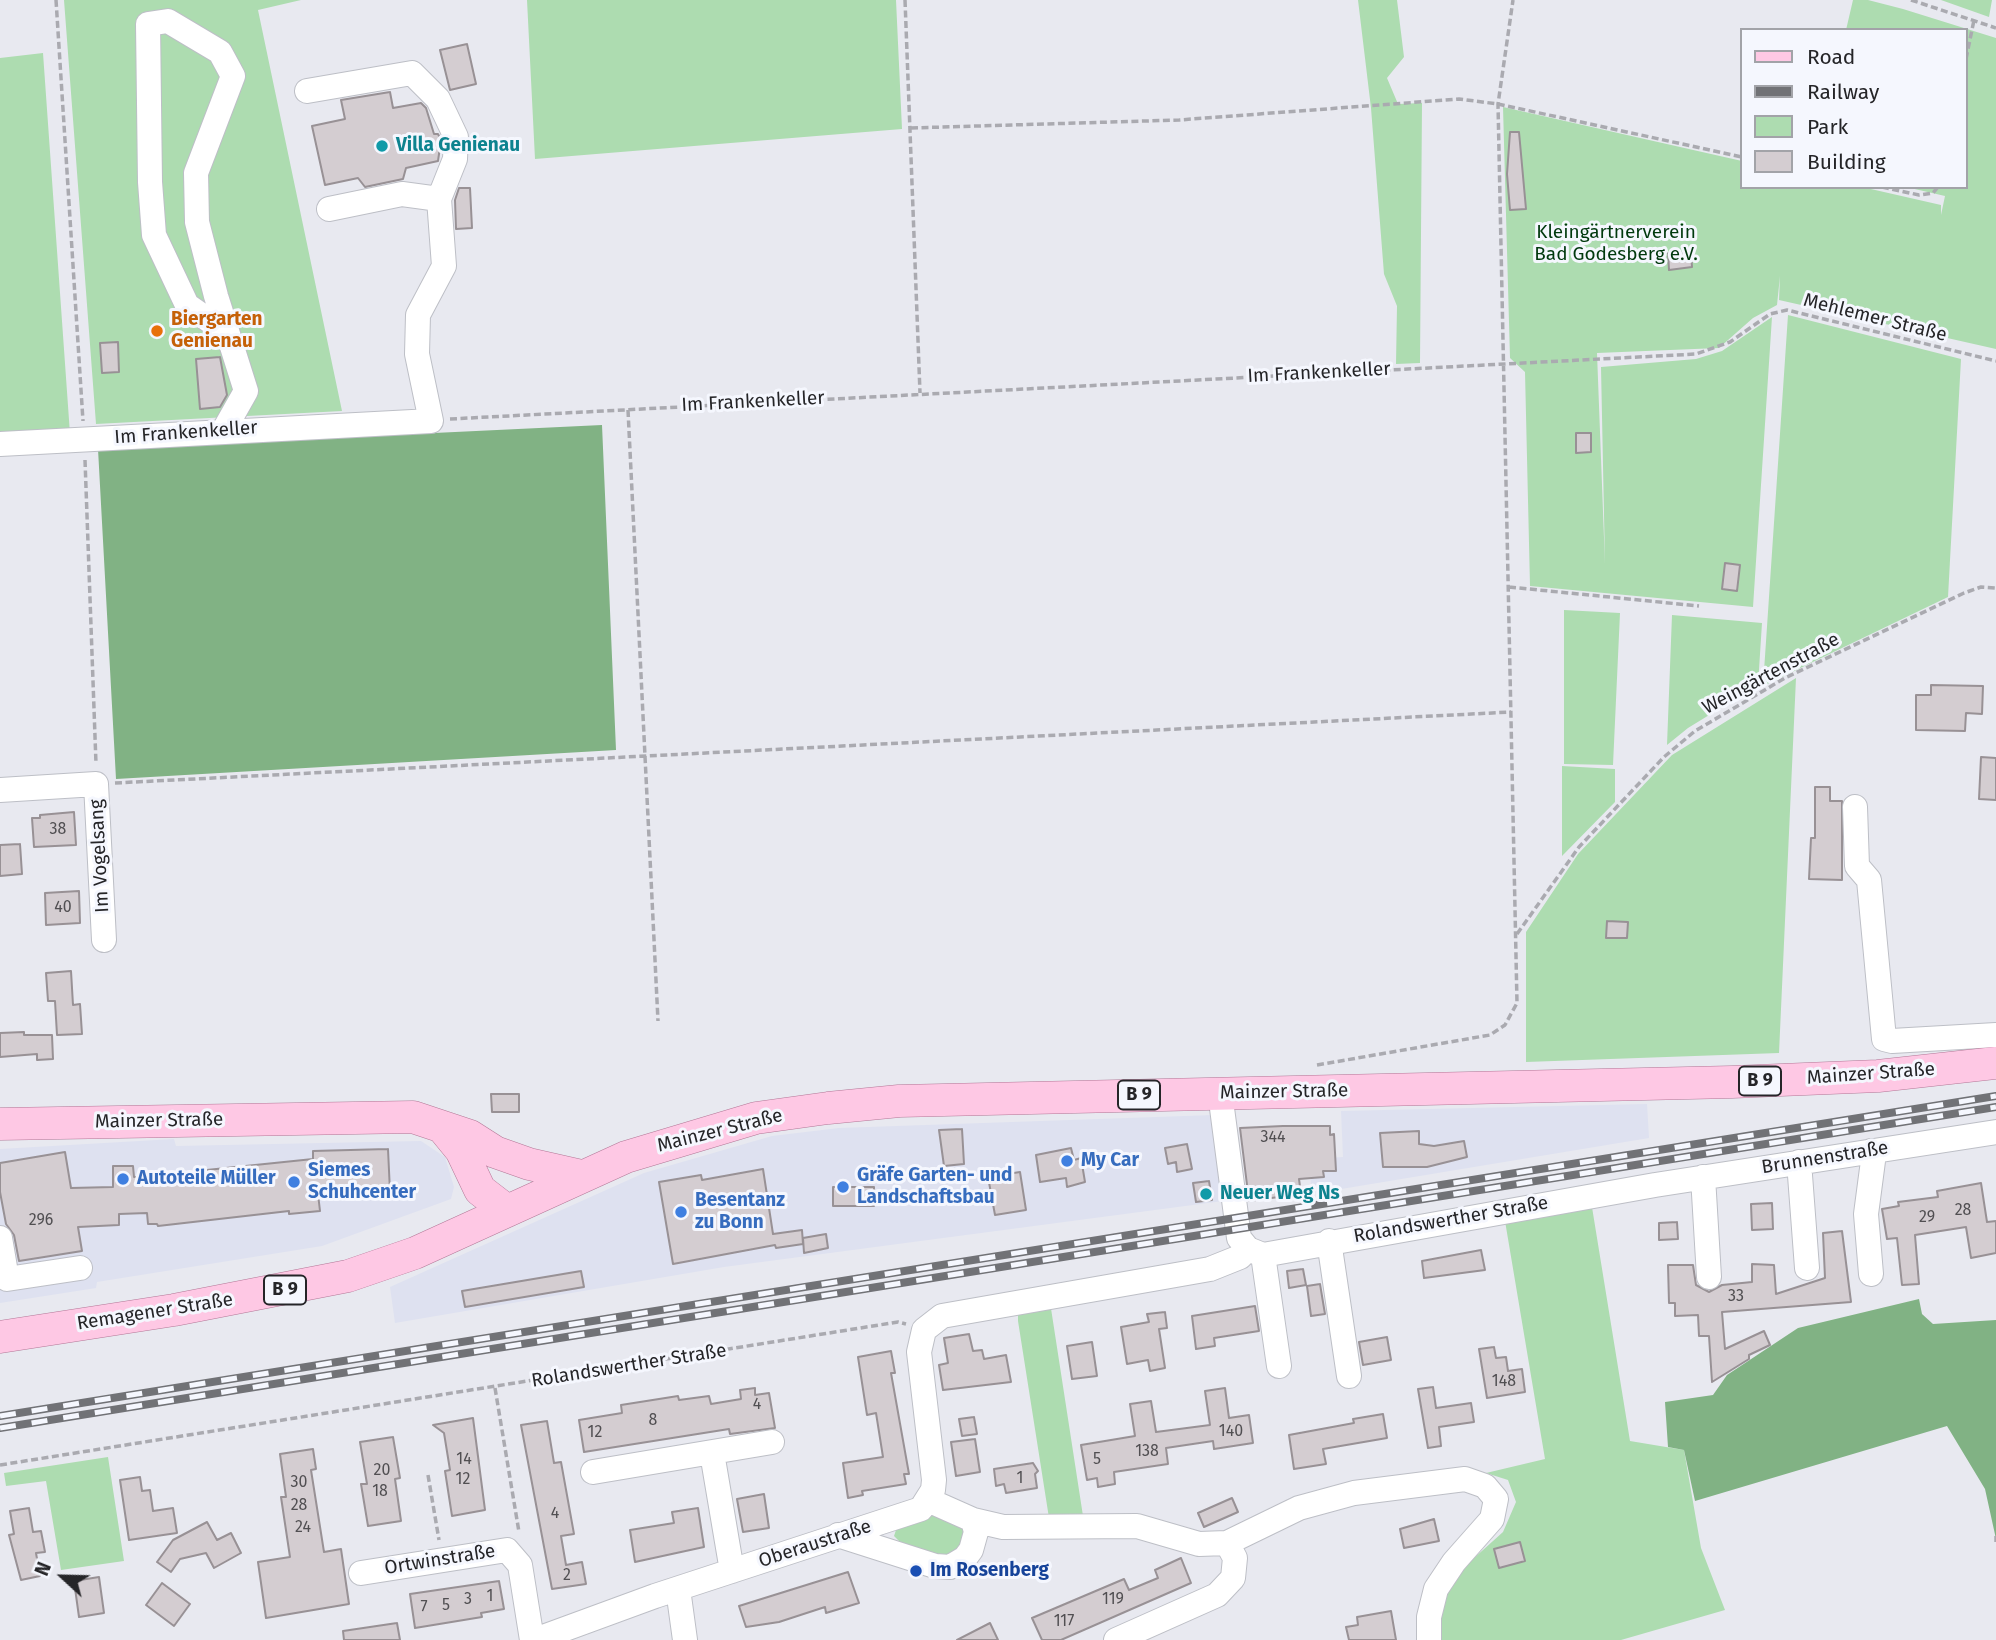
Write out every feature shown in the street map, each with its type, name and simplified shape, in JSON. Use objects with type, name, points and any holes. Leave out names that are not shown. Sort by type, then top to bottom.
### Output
[{"type":"main road","name":"Mainzer Straße","points":[[506,1210],[582,1176],[675,1140],[756,1118],[828,1108],[899,1101],[1732,1082],[1878,1076],[1996,1063]]},
{"type":"main road","name":"Mainzer Straße","points":[[0,1124],[376,1115],[413,1117],[470,1136],[495,1152],[529,1164],[582,1176]]},
{"type":"main road","points":[[443,1128],[461,1150],[480,1191],[506,1210]]},
{"type":"main road","points":[[495,1152],[506,1179],[506,1210]]},
{"type":"main road","name":"Remagener Straße","points":[[0,1337],[174,1310],[348,1276],[415,1253],[506,1210]]},
{"type":"street","points":[[224,430],[246,391],[197,222],[196,173],[233,76],[220,52],[168,21],[148,24],[150,183],[154,235],[187,305],[227,333]]},
{"type":"street","points":[[307,91],[412,73],[438,99],[456,136],[455,159],[439,199],[444,266],[418,315],[418,354],[431,421]]},
{"type":"street","points":[[329,209],[402,194],[439,199]]},
{"type":"street","name":"Im Frankenkeller","points":[[0,444],[431,421]]},
{"type":"street","name":"Im Vogelsang","points":[[0,790],[96,784],[104,940]]},
{"type":"street","points":[[1854,807],[1857,866],[1869,880],[1885,1039],[1892,1041],[1996,1035]]},
{"type":"street","points":[[1220,1093],[1239,1238],[1255,1252],[1279,1366]]},
{"type":"street","name":"Brunnenstraße","points":[[1655,1185],[1996,1132]]},
{"type":"street","points":[[1871,1151],[1873,1161],[1866,1214],[1871,1274]]},
{"type":"street","points":[[1799,1162],[1807,1268]]},
{"type":"street","points":[[1703,1177],[1709,1277]]},
{"type":"street","name":"Rolandswerther Straße","points":[[924,1330],[942,1316],[1210,1269],[1255,1252],[1655,1185]]},
{"type":"street","points":[[0,1238],[8,1279],[80,1268]]},
{"type":"street","points":[[1329,1241],[1349,1376]]},
{"type":"street","points":[[924,1330],[919,1352],[934,1480],[928,1500],[973,1520],[1003,1527],[1137,1526],[1199,1544],[1227,1543],[1299,1508],[1354,1493],[1465,1479],[1485,1486],[1496,1499],[1492,1519],[1454,1562],[1436,1589],[1429,1617],[1429,1640]]},
{"type":"street","points":[[593,1472],[772,1442]]},
{"type":"street","points":[[712,1452],[732,1571]]},
{"type":"street","name":"Oberaustraße","points":[[533,1640],[838,1535],[908,1515],[921,1509],[928,1500]]},
{"type":"street","points":[[838,1535],[934,1566],[950,1567],[965,1558],[971,1550],[976,1532],[973,1520]]},
{"type":"street","points":[[1116,1640],[1217,1595],[1233,1578],[1235,1558],[1227,1543]]},
{"type":"street","name":"Ortwinstraße","points":[[361,1573],[499,1549],[507,1550],[520,1565],[533,1640]]},
{"type":"street","points":[[678,1589],[685,1640]]},
{"type":"path","points":[[55,0],[84,439],[96,784],[1511,712]]},
{"type":"path","points":[[905,0],[920,393]]},
{"type":"path","points":[[1311,1066],[1469,1041],[1499,1030],[1517,1003],[1498,104],[1513,0]]},
{"type":"path","points":[[1910,0],[1951,11],[1996,28]]},
{"type":"path","points":[[1968,49],[1974,19]]},
{"type":"path","points":[[911,128],[1179,120],[1459,99],[1498,104],[1741,157]]},
{"type":"path","points":[[1891,189],[1919,195],[1933,193],[1936,189]]},
{"type":"path","name":"Mehlemer Straße","points":[[1505,364],[1696,354],[1730,342],[1770,314],[1787,310],[1996,361]]},
{"type":"path","name":"Im Frankenkeller","points":[[431,421],[1505,364]]},
{"type":"path","points":[[628,410],[658,1020]]},
{"type":"path","points":[[1509,587],[1699,606]]},
{"type":"path","name":"Weingärtenstraße","points":[[1516,936],[1578,847],[1664,757],[1695,731],[1785,678],[1964,593],[1981,587],[1996,588]]},
{"type":"path","name":"Rolandswerther Straße","points":[[0,1465],[898,1322],[924,1330]]},
{"type":"path","points":[[495,1387],[520,1537],[519,1550],[514,1557]]},
{"type":"path","points":[[428,1475],[442,1559]]},
{"type":"shaded area","points":[[1647,1104],[1649,1138],[1311,1194],[1310,1159],[1343,1157],[1341,1111]]},
{"type":"shaded area","points":[[1214,1115],[1223,1201],[724,1267],[395,1323],[390,1287],[644,1173],[772,1136],[839,1128]]},
{"type":"shaded area","points":[[174,1139],[176,1146],[421,1141],[445,1157],[454,1187],[451,1199],[322,1246],[97,1282],[96,1288],[0,1303],[0,1149]]},
{"type":"green space","points":[[64,0],[301,0],[258,10],[342,411],[96,424]]},
{"type":"green space","points":[[527,0],[896,0],[902,129],[535,159]]},
{"type":"green space","points":[[1358,0],[1397,0],[1404,57],[1387,78],[1398,104],[1422,103],[1420,363],[1396,364],[1397,306],[1384,274],[1371,108]]},
{"type":"green space","points":[[1853,0],[1868,0],[1964,28],[1846,28]]},
{"type":"green space","points":[[1941,0],[1992,0],[1989,17]]},
{"type":"green space","name":"Kleingärtnerverein Bad Godesberg e.V.","points":[[1968,29],[1996,38],[1996,349],[1779,300],[1780,276],[1777,305],[1753,318],[1719,348],[1597,353],[1605,564],[1601,367],[1696,359],[1722,351],[1772,317],[1753,607],[1530,586],[1525,372],[1510,358],[1503,107],[1741,161],[1741,189],[1871,189],[1941,205],[1941,215],[1945,196],[1915,189],[1968,189]]},
{"type":"green space","points":[[43,53],[70,434],[0,438],[0,58]]},
{"type":"green space","points":[[1788,315],[1961,359],[1948,597],[1763,686]]},
{"type":"green space","points":[[602,425],[616,750],[116,779],[98,449]]},
{"type":"green space","points":[[1564,610],[1620,613],[1613,765],[1564,764]]},
{"type":"green space","points":[[1672,615],[1762,623],[1758,685],[1688,728],[1667,745]]},
{"type":"green space","points":[[1796,678],[1779,1053],[1526,1062],[1526,932],[1578,854],[1672,755]]},
{"type":"green space","points":[[1562,766],[1615,769],[1615,802],[1562,856]]},
{"type":"green space","points":[[1591,1201],[1630,1441],[1684,1450],[1701,1548],[1725,1610],[1621,1640],[1437,1640],[1438,1608],[1463,1568],[1503,1532],[1516,1502],[1508,1480],[1486,1473],[1545,1459],[1504,1215]]},
{"type":"green space","points":[[1919,1299],[1922,1314],[1933,1324],[1996,1320],[1996,1539],[1985,1489],[1947,1426],[1695,1501],[1684,1450],[1668,1447],[1665,1402],[1713,1395],[1727,1375],[1798,1328]]},
{"type":"green space","points":[[1050,1302],[1083,1516],[1049,1518],[1018,1321],[1018,1308]]},
{"type":"green space","points":[[108,1457],[124,1561],[61,1570],[46,1481],[6,1486],[4,1473]]},
{"type":"green space","points":[[938,1513],[965,1529],[965,1544],[947,1558],[902,1544],[894,1536],[897,1527]]},
{"type":"building","points":[[467,44],[476,84],[450,90],[440,50]]},
{"type":"building","name":"Villa Genienau","points":[[390,92],[393,108],[421,103],[426,108],[434,134],[438,134],[441,140],[438,161],[406,168],[403,179],[365,187],[358,178],[325,185],[312,126],[345,119],[341,100]]},
{"type":"building","points":[[1510,132],[1519,132],[1526,209],[1510,210],[1507,174]]},
{"type":"building","points":[[459,188],[470,188],[472,228],[456,229],[455,200]]},
{"type":"building","points":[[1691,252],[1692,267],[1669,270],[1668,253]]},
{"type":"building","points":[[118,342],[119,372],[102,373],[100,343]]},
{"type":"building","points":[[220,357],[227,395],[220,407],[200,409],[196,359]]},
{"type":"building","points":[[1576,433],[1591,433],[1591,452],[1576,453]]},
{"type":"building","points":[[1725,563],[1740,565],[1737,591],[1722,589]]},
{"type":"building","points":[[1931,685],[1983,686],[1982,714],[1966,713],[1965,731],[1916,730],[1916,695],[1931,695]]},
{"type":"building","points":[[1981,757],[1996,758],[1996,800],[1979,799]]},
{"type":"building","points":[[1815,787],[1830,787],[1830,801],[1842,801],[1842,880],[1809,879],[1811,838],[1815,838]]},
{"type":"building","points":[[74,812],[76,845],[34,847],[32,818]]},
{"type":"building","points":[[20,844],[22,874],[0,876],[0,845]]},
{"type":"building","points":[[79,891],[80,923],[46,925],[45,893]]},
{"type":"building","points":[[1607,921],[1628,922],[1627,938],[1606,938]]},
{"type":"building","points":[[71,971],[73,1005],[80,1004],[82,1034],[57,1035],[55,1001],[48,1001],[46,973]]},
{"type":"building","points":[[24,1032],[24,1035],[52,1035],[53,1059],[37,1060],[37,1054],[0,1057],[0,1033]]},
{"type":"building","points":[[491,1094],[519,1094],[519,1112],[492,1112]]},
{"type":"building","points":[[1330,1126],[1330,1135],[1334,1134],[1336,1171],[1323,1171],[1324,1177],[1299,1179],[1301,1194],[1249,1201],[1240,1128]]},
{"type":"building","points":[[962,1129],[964,1164],[944,1166],[939,1130]]},
{"type":"building","points":[[1419,1131],[1419,1144],[1434,1146],[1464,1141],[1467,1157],[1427,1167],[1383,1167],[1380,1133]]},
{"type":"building","points":[[1187,1144],[1192,1169],[1177,1172],[1176,1162],[1168,1164],[1165,1148]]},
{"type":"building","points":[[1071,1148],[1074,1160],[1081,1158],[1085,1182],[1067,1187],[1066,1178],[1040,1182],[1036,1155]]},
{"type":"building","points":[[388,1149],[390,1192],[318,1194],[320,1211],[289,1214],[289,1211],[158,1226],[148,1224],[147,1213],[119,1214],[119,1225],[78,1227],[82,1251],[19,1261],[14,1235],[6,1224],[0,1192],[0,1163],[65,1152],[71,1188],[113,1187],[113,1166],[133,1166],[134,1177],[198,1176],[197,1171],[313,1159],[313,1151]]},
{"type":"building","points":[[763,1169],[773,1234],[802,1230],[803,1244],[776,1248],[775,1245],[673,1264],[659,1182],[701,1175],[702,1180]]},
{"type":"building","points":[[1020,1172],[1026,1210],[995,1215],[988,1177]]},
{"type":"building","name":"Neuer Weg Ns","points":[[1209,1181],[1212,1200],[1196,1202],[1193,1183]]},
{"type":"building","points":[[1981,1183],[1987,1222],[1996,1221],[1996,1253],[1971,1258],[1966,1227],[1915,1235],[1919,1284],[1902,1285],[1897,1238],[1887,1239],[1882,1209],[1899,1206],[1898,1202],[1938,1197],[1937,1191]]},
{"type":"building","points":[[833,1187],[874,1187],[874,1206],[833,1206]]},
{"type":"building","points":[[1772,1203],[1773,1229],[1752,1230],[1751,1204]]},
{"type":"building","points":[[1677,1222],[1678,1239],[1659,1240],[1659,1223]]},
{"type":"building","points":[[1842,1231],[1851,1302],[1722,1312],[1725,1349],[1764,1331],[1770,1345],[1749,1355],[1749,1359],[1712,1382],[1709,1336],[1699,1336],[1698,1315],[1675,1316],[1675,1303],[1669,1303],[1668,1265],[1693,1265],[1696,1285],[1709,1292],[1722,1285],[1752,1282],[1752,1264],[1774,1265],[1776,1294],[1825,1278],[1823,1233]]},
{"type":"building","points":[[826,1234],[828,1248],[804,1253],[803,1238]]},
{"type":"building","points":[[1481,1250],[1485,1270],[1424,1278],[1422,1261]]},
{"type":"building","points":[[1303,1269],[1306,1285],[1289,1288],[1287,1271]]},
{"type":"building","points":[[581,1271],[584,1287],[465,1307],[462,1291]]},
{"type":"building","points":[[1320,1284],[1325,1314],[1311,1316],[1307,1286]]},
{"type":"building","points":[[1255,1306],[1259,1331],[1214,1338],[1215,1346],[1196,1349],[1192,1316]]},
{"type":"building","points":[[1165,1312],[1167,1328],[1159,1329],[1165,1368],[1150,1371],[1148,1360],[1127,1364],[1121,1327],[1149,1322],[1147,1314]]},
{"type":"building","points":[[969,1334],[973,1351],[982,1350],[984,1359],[1006,1355],[1011,1382],[943,1390],[939,1365],[948,1363],[944,1338]]},
{"type":"building","points":[[1387,1337],[1391,1360],[1363,1365],[1359,1342]]},
{"type":"building","points":[[1092,1342],[1097,1376],[1072,1379],[1067,1346]]},
{"type":"building","points":[[1494,1347],[1496,1358],[1506,1357],[1508,1371],[1522,1369],[1525,1392],[1487,1398],[1479,1349]]},
{"type":"building","points":[[891,1351],[895,1373],[891,1373],[909,1474],[904,1474],[906,1484],[862,1491],[863,1495],[848,1498],[843,1463],[883,1457],[876,1413],[867,1415],[858,1357]]},
{"type":"building","points":[[1433,1387],[1436,1408],[1471,1403],[1474,1422],[1439,1427],[1441,1446],[1428,1448],[1418,1389]]},
{"type":"building","points":[[755,1388],[755,1395],[769,1393],[775,1428],[730,1434],[729,1429],[584,1452],[579,1420],[622,1413],[621,1405],[678,1396],[679,1400],[709,1396],[711,1404],[741,1399],[740,1390]]},
{"type":"building","points":[[1225,1388],[1229,1418],[1249,1415],[1253,1443],[1214,1449],[1213,1441],[1166,1448],[1168,1464],[1114,1472],[1115,1484],[1098,1487],[1097,1478],[1087,1480],[1081,1445],[1135,1436],[1130,1404],[1151,1401],[1156,1432],[1210,1425],[1205,1391]]},
{"type":"building","points":[[1383,1414],[1387,1438],[1323,1449],[1326,1464],[1294,1469],[1289,1435],[1354,1423],[1353,1419]]},
{"type":"building","points":[[974,1417],[977,1434],[962,1436],[959,1419]]},
{"type":"building","points":[[473,1418],[485,1510],[452,1516],[445,1471],[450,1470],[444,1433],[433,1425]]},
{"type":"building","points":[[547,1421],[554,1463],[561,1462],[574,1534],[561,1536],[566,1565],[582,1562],[586,1584],[552,1589],[521,1425]]},
{"type":"building","points":[[393,1437],[400,1478],[395,1479],[401,1521],[368,1526],[361,1484],[367,1484],[360,1442]]},
{"type":"building","points":[[975,1439],[980,1472],[956,1476],[951,1442]]},
{"type":"building","points":[[313,1449],[316,1469],[311,1470],[324,1552],[341,1549],[349,1604],[266,1618],[258,1562],[290,1557],[281,1497],[286,1497],[280,1454]]},
{"type":"building","points":[[1033,1463],[1038,1471],[1035,1474],[1037,1488],[1006,1493],[1004,1484],[996,1486],[994,1469]]},
{"type":"building","points":[[140,1477],[142,1491],[150,1490],[153,1511],[173,1508],[177,1533],[129,1540],[120,1480]]},
{"type":"building","points":[[764,1494],[769,1528],[743,1532],[737,1499]]},
{"type":"building","points":[[1232,1498],[1238,1512],[1204,1527],[1198,1513]]},
{"type":"building","points":[[29,1508],[33,1532],[41,1531],[45,1552],[36,1553],[40,1576],[21,1580],[9,1535],[14,1534],[10,1511]]},
{"type":"building","points":[[698,1508],[704,1547],[635,1562],[630,1530],[674,1523],[672,1512]]},
{"type":"building","points":[[1434,1519],[1439,1541],[1404,1548],[1400,1529]]},
{"type":"building","points":[[207,1522],[217,1540],[231,1533],[241,1553],[214,1568],[206,1553],[180,1559],[171,1572],[157,1562],[173,1540]]},
{"type":"building","points":[[1520,1542],[1525,1561],[1499,1568],[1494,1549]]},
{"type":"building","points":[[1181,1558],[1191,1583],[1061,1640],[1042,1640],[1032,1618],[1124,1579],[1129,1590],[1158,1578],[1155,1570]]},
{"type":"building","points":[[848,1572],[859,1603],[826,1613],[825,1607],[779,1622],[746,1627],[739,1606]]},
{"type":"building","points":[[99,1577],[104,1613],[79,1617],[74,1581]]},
{"type":"building","points":[[499,1581],[504,1609],[481,1613],[482,1617],[415,1628],[410,1594]]},
{"type":"building","points":[[162,1583],[190,1604],[174,1626],[146,1605]]},
{"type":"building","points":[[1391,1611],[1396,1640],[1349,1640],[1346,1627],[1358,1625],[1357,1617]]},
{"type":"building","points":[[397,1623],[400,1640],[344,1640],[343,1631]]},
{"type":"building","points":[[990,1623],[998,1640],[957,1640]]},
{"type":"railway","points":[[0,1416],[1996,1096]]},
{"type":"railway","points":[[0,1428],[1996,1107]]},
{"type":"place","name":"Villa Genienau","points":[[382,146]]},
{"type":"place","name":"Biergarten Genienau","points":[[157,331]]},
{"type":"place","name":"My Car","points":[[1067,1161]]},
{"type":"place","name":"Autoteile Müller","points":[[123,1179]]},
{"type":"place","name":"Siemes Schuhcenter","points":[[294,1182]]},
{"type":"place","name":"Gräfe Garten- und Landschaftsbau","points":[[843,1187]]},
{"type":"place","name":"Neuer Weg Ns","points":[[1206,1194]]},
{"type":"place","name":"Besentanz zu Bonn","points":[[681,1212]]},
{"type":"place","name":"Im Rosenberg","points":[[916,1571]]}]
